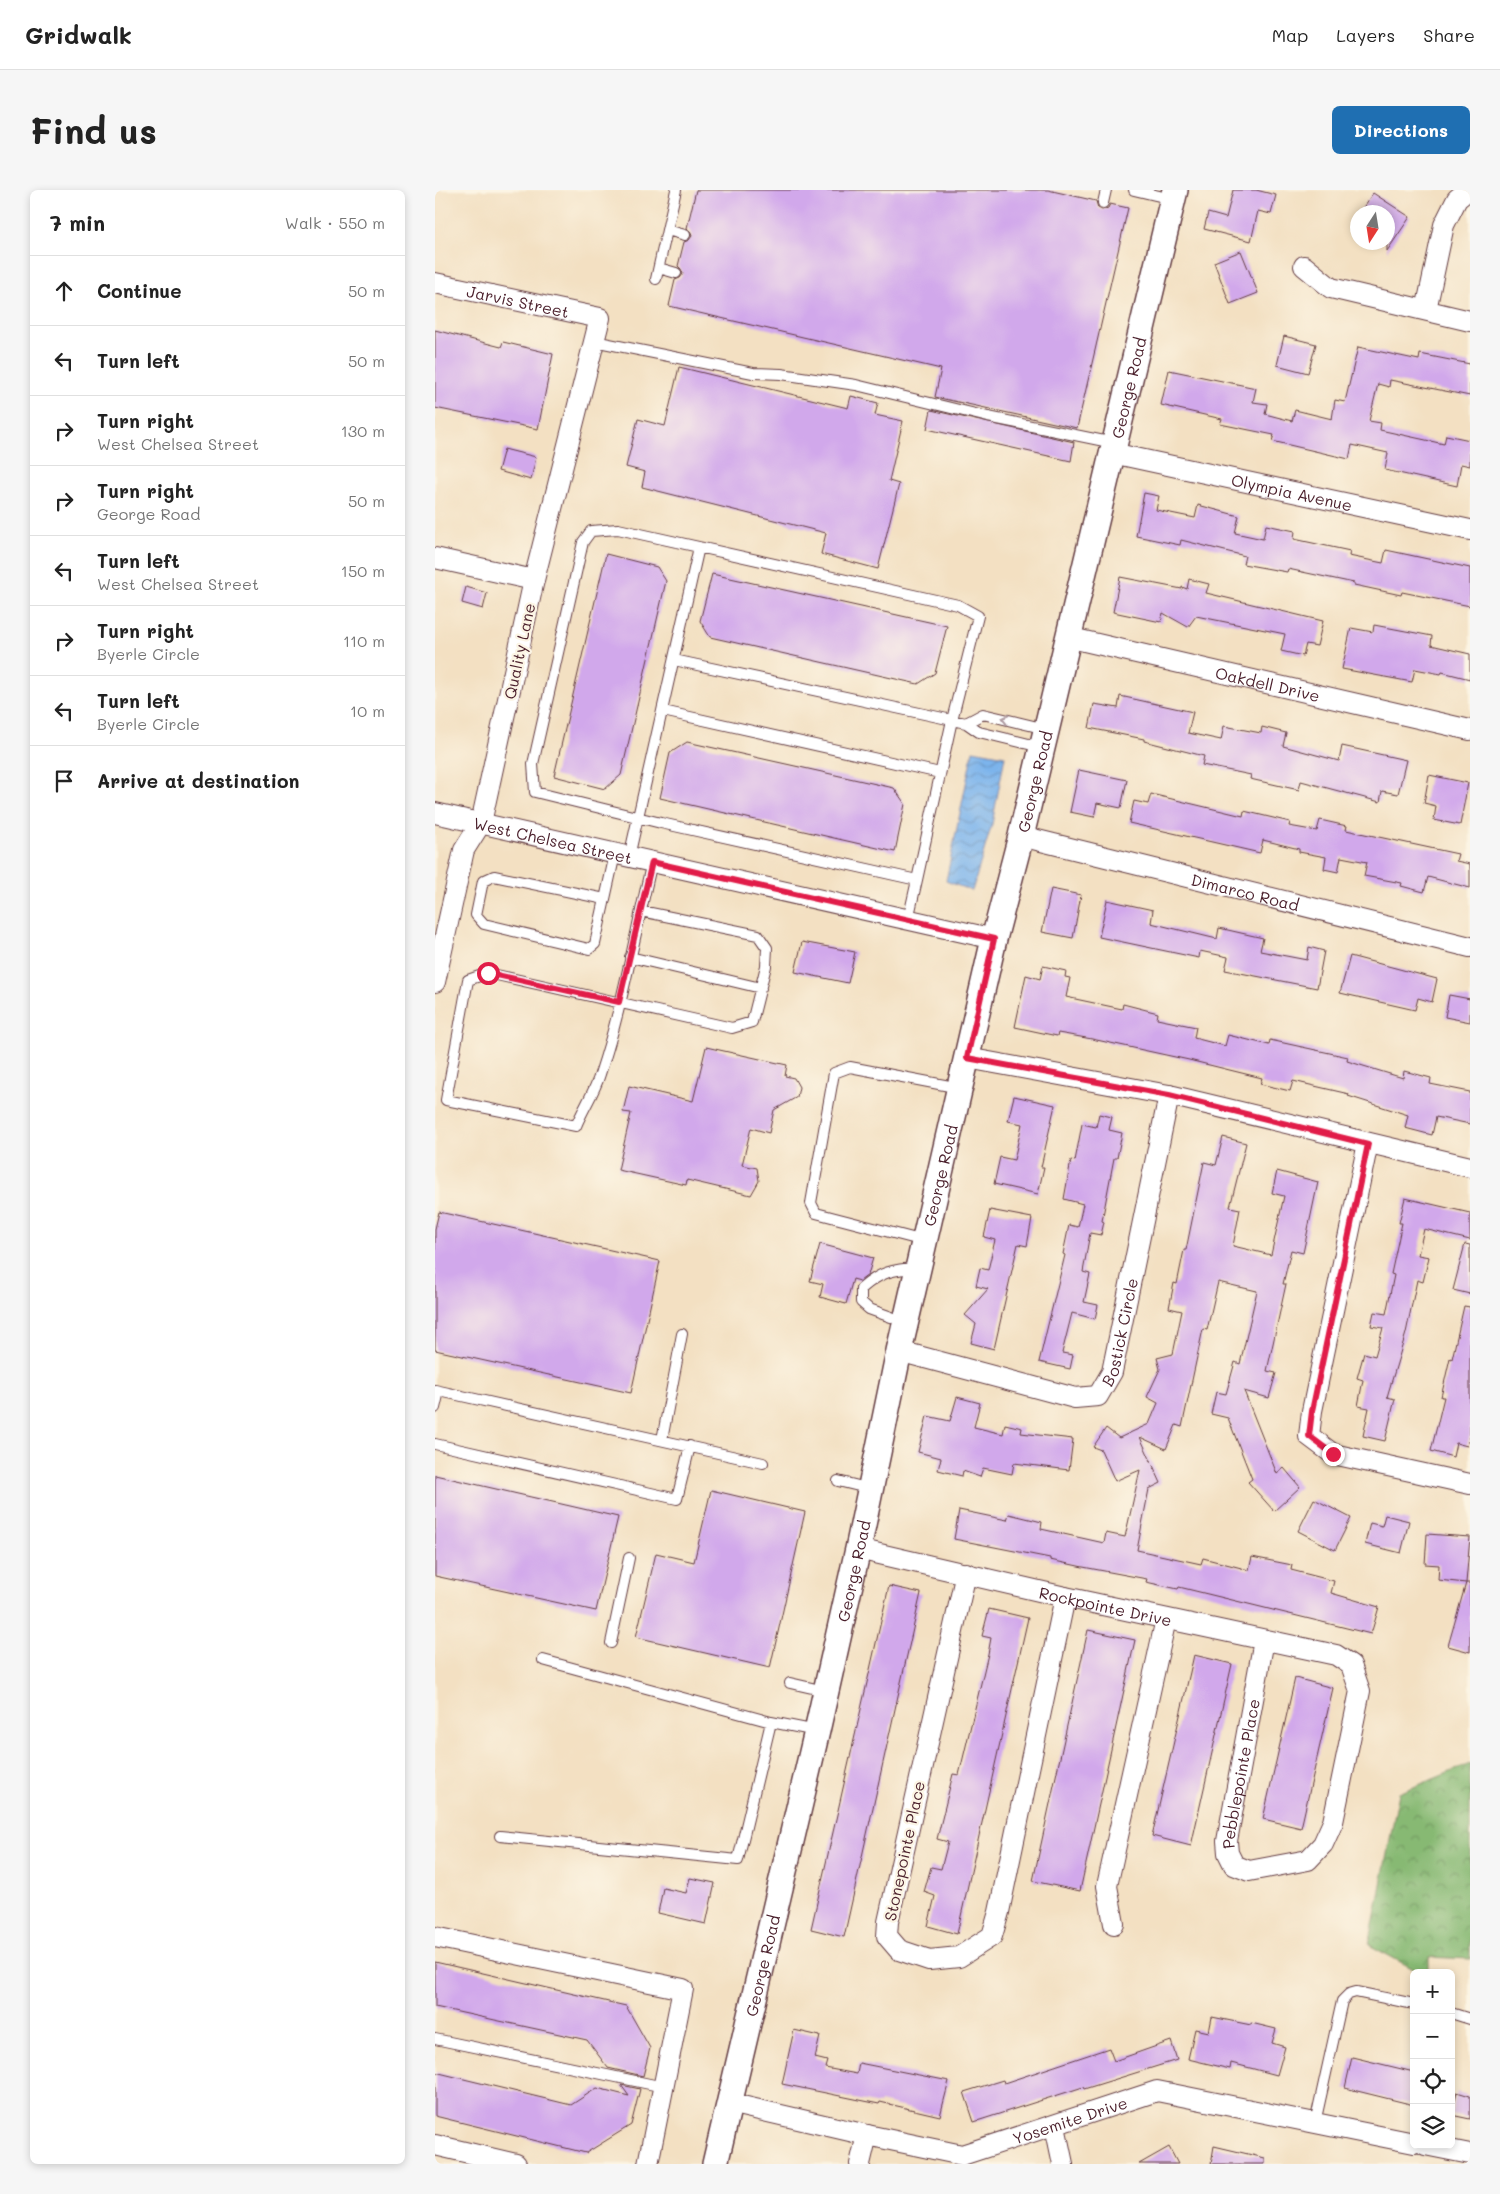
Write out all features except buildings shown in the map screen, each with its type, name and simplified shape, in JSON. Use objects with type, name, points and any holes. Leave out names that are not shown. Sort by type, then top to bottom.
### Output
[{"type":"street","points":[[1425,310],[1444,225],[1457,199],[1468,190]]},
{"type":"street","name":"George Road","points":[[715,2164],[817,1732],[871,1489],[899,1351],[994,939],[1021,836],[1174,195]]},
{"type":"street","points":[[1304,266],[1331,288],[1470,320]]},
{"type":"street","name":"Jarvis Street","points":[[435,283],[600,318]]},
{"type":"street","name":"Quality Lane","points":[[435,982],[464,850],[481,823],[534,580],[600,318]]},
{"type":"street","name":"Olympia Avenue","points":[[1114,448],[1470,530]]},
{"type":"street","points":[[435,558],[534,580]]},
{"type":"street","name":"Oakdell Drive","points":[[1067,637],[1470,730]]},
{"type":"street","name":"West Chelsea Street","points":[[435,813],[994,939]]},
{"type":"street","name":"Dimarco Road","points":[[1021,836],[1470,947]]},
{"type":"street","points":[[967,1058],[1169,1095],[1470,1167]]},
{"type":"street","name":"Bostick Circle","points":[[899,1351],[1075,1398],[1098,1396],[1112,1372],[1169,1095]]},
{"type":"street","points":[[1368,1144],[1312,1411],[1309,1436],[1333,1454],[1470,1484]]},
{"type":"street","name":"Rockpointe Drive","points":[[858,1549],[1065,1597],[1336,1655],[1351,1665]]},
{"type":"street","name":"Stonepointe Place","points":[[965,1573],[888,1922],[887,1936],[899,1950],[929,1960],[959,1957],[992,1936],[999,1912],[1065,1597]]},
{"type":"street","points":[[1114,1924],[1107,1886],[1166,1618]]},
{"type":"street","name":"Pebblepointe Place","points":[[1264,1640],[1227,1841],[1228,1853],[1234,1865],[1249,1870],[1308,1860],[1323,1844],[1333,1822],[1360,1691],[1351,1665]]},
{"type":"street","points":[[435,1937],[683,1989],[648,2164]]},
{"type":"street","name":"Yosemite Drive","points":[[729,2102],[867,2135],[962,2155],[1157,2091],[1410,2142]]},
{"type":"street","points":[[1055,2126],[1063,2164]]},
{"type":"street","points":[[860,2164],[867,2135]]},
{"type":"street","points":[[435,2145],[516,2164]]},
{"type":"street","points":[[1445,2149],[1470,2154]]},
{"type":"lane","points":[[656,279],[676,190]]},
{"type":"lane","points":[[1103,203],[1106,190]]},
{"type":"lane","points":[[1134,190],[1174,195]]},
{"type":"lane","points":[[667,230],[685,235]]},
{"type":"lane","points":[[659,268],[677,273]]},
{"type":"lane","points":[[594,341],[753,373],[781,374],[856,385],[1114,448]]},
{"type":"lane","points":[[908,920],[917,880],[941,773],[952,720],[978,616],[958,605],[618,529],[591,531],[583,542],[533,764],[535,792],[639,818],[917,880]]},
{"type":"lane","points":[[605,899],[494,876],[483,881],[476,915],[484,924],[589,949],[595,944],[605,899],[639,818],[699,547]]},
{"type":"lane","points":[[674,660],[966,723],[979,732],[1044,738]]},
{"type":"lane","points":[[663,711],[941,773]]},
{"type":"lane","points":[[966,723],[983,714],[1044,738]]},
{"type":"lane","points":[[641,911],[758,935],[767,948],[761,988],[752,1022],[732,1028],[619,1002],[488,973],[468,980],[446,1100],[577,1126],[600,1077],[619,1002],[630,957],[652,862]]},
{"type":"lane","points":[[630,957],[761,988]]},
{"type":"lane","points":[[925,1241],[816,1213],[811,1203],[834,1073],[850,1067],[960,1088]]},
{"type":"lane","points":[[906,1322],[869,1309],[861,1302],[861,1289],[871,1280],[894,1268],[919,1268]]},
{"type":"lane","points":[[662,1440],[682,1334]]},
{"type":"lane","points":[[435,1408],[437,1390],[763,1462]]},
{"type":"lane","points":[[435,1444],[677,1499],[689,1446]]},
{"type":"lane","points":[[838,1481],[871,1489]]},
{"type":"lane","points":[[611,1643],[629,1558]]},
{"type":"lane","points":[[543,1660],[771,1722],[817,1732]]},
{"type":"lane","points":[[790,1683],[825,1690]]},
{"type":"lane","points":[[500,1836],[738,1860],[771,1722]]},
{"type":"lane","points":[[1315,2123],[1342,2001],[1349,1994],[1356,1992],[1410,2003]]},
{"type":"lane","points":[[1455,2014],[1470,2018]]},
{"type":"lane","points":[[435,2038],[664,2087]]},
{"type":"green space","points":[[1470,1764],[1470,1959],[1429,1957],[1429,1969],[1414,1969],[1369,1945],[1399,1793]]},
{"type":"water","points":[[973,750],[1005,756],[992,824],[972,891],[946,881]]},
{"type":"route","points":[[488,973],[619,1002],[652,862],[994,939],[967,1058],[1169,1095],[1368,1144],[1312,1411],[1309,1436],[1333,1454]]}]
